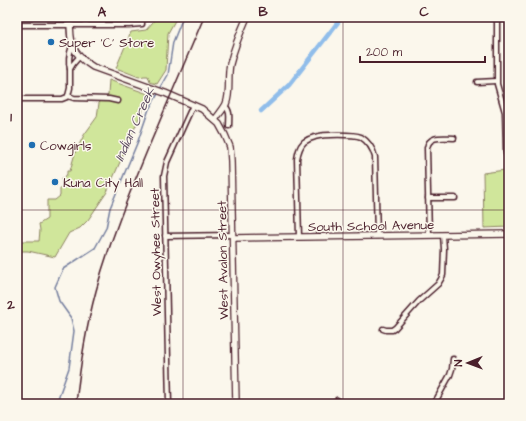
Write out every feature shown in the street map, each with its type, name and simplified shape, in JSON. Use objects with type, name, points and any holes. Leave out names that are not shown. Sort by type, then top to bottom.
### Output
[{"type":"main road","points":[[70,17],[70,38],[72,46],[79,57]]},
{"type":"main road","points":[[215,120],[225,106],[228,98],[229,67],[236,43],[247,17]]},
{"type":"main road","name":"West Avalon Street","points":[[79,57],[93,67],[165,93],[202,109],[219,124],[225,135],[230,147],[236,404]]},
{"type":"main road","name":"South School Avenue","points":[[232,237],[509,234]]},
{"type":"street","points":[[17,25],[129,25],[142,24],[142,17]]},
{"type":"street","points":[[497,17],[496,81],[505,112],[506,152],[509,163]]},
{"type":"street","points":[[68,96],[70,88],[69,54],[72,46]]},
{"type":"street","points":[[70,70],[79,57]]},
{"type":"street","points":[[477,82],[496,81]]},
{"type":"street","points":[[17,99],[62,99],[68,96],[74,98],[109,99],[118,101]]},
{"type":"street","name":"West Owyhee Street","points":[[169,404],[164,176],[167,162],[193,105]]},
{"type":"street","points":[[225,106],[229,111],[230,126]]},
{"type":"street","points":[[299,237],[298,151],[304,142],[321,136],[357,136],[370,144],[374,157],[377,236]]},
{"type":"street","points":[[430,235],[428,145],[429,141],[435,139],[454,138]]},
{"type":"street","points":[[428,198],[455,198]]},
{"type":"street","points":[[383,329],[392,330],[395,328],[418,301],[438,284],[443,275],[443,235]]},
{"type":"street","points":[[165,236],[232,237]]},
{"type":"street","points":[[434,404],[450,375],[453,359]]},
{"type":"street","points":[[332,404],[337,400]]},
{"type":"green space","points":[[153,17],[177,17],[168,33],[166,70],[157,84],[150,82],[148,76],[139,77],[116,68],[131,32],[146,30],[153,22]]},
{"type":"green space","points":[[109,80],[148,94],[107,192],[88,220],[80,228],[69,233],[55,257],[28,251],[17,251],[17,241],[39,241],[39,224],[47,219],[47,200],[55,200],[60,196],[62,178],[64,178],[67,174],[67,171],[70,171],[75,153],[84,135],[97,117],[99,103],[108,95]]},
{"type":"green space","points":[[507,168],[509,172],[509,227],[484,228],[483,173],[505,170]]},
{"type":"waterway","name":"Indian Creek","points":[[160,89],[168,75],[173,42],[183,17]]},
{"type":"waterway","points":[[261,111],[289,85],[342,17]]},
{"type":"waterway","name":"Indian Creek","points":[[56,404],[69,368],[74,331],[71,318],[59,301],[55,287],[63,269],[95,248],[106,228],[110,208],[138,141],[149,109],[159,92]]},
{"type":"railway","points":[[76,404],[86,333],[96,291],[107,255],[140,168],[204,17]]},
{"type":"place","name":"Super 'C' Store","points":[[51,42]]},
{"type":"place","name":"Cowgirls","points":[[32,145]]},
{"type":"place","name":"Kuna City Hall","points":[[55,182]]}]
